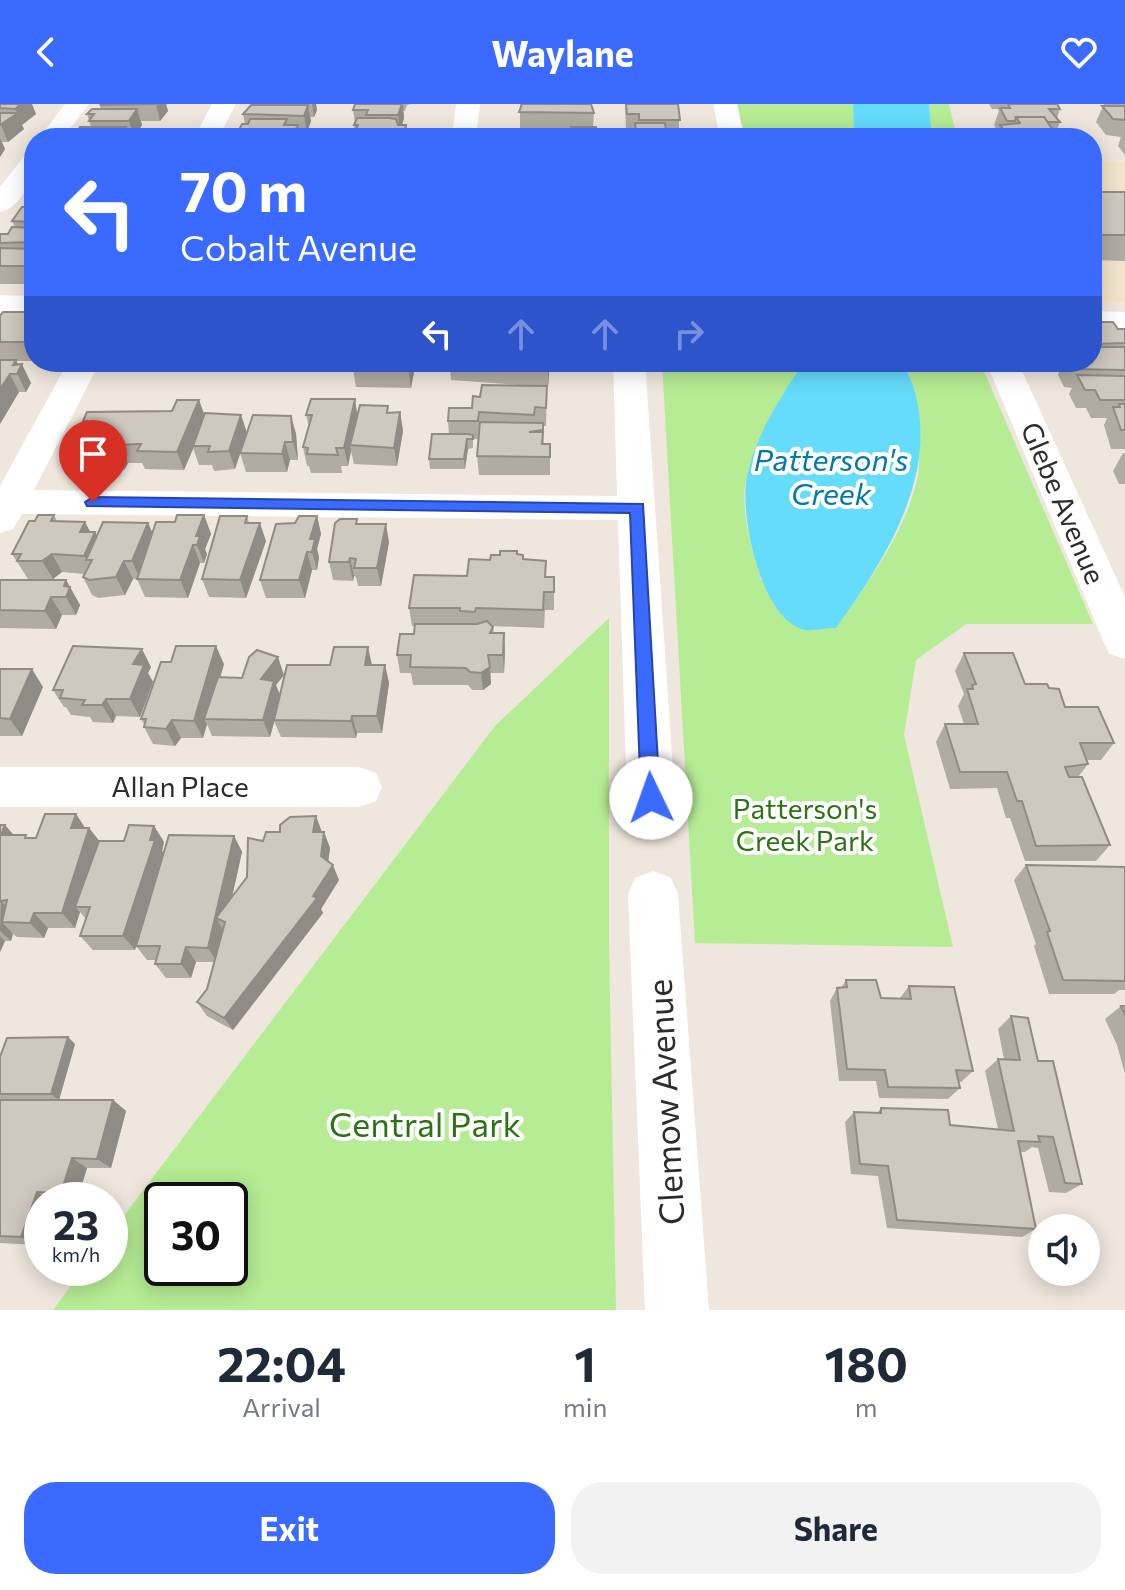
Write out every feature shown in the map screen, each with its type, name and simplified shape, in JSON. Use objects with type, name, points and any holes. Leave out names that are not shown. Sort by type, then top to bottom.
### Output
[{"type":"street","points":[[59,128],[77,104]]},
{"type":"street","points":[[211,128],[224,104]]},
{"type":"street","points":[[465,128],[468,104]]},
{"type":"street","points":[[725,104],[730,128]]},
{"type":"street","points":[[0,204],[24,173]]},
{"type":"street","points":[[0,304],[24,305]]},
{"type":"street","points":[[1102,320],[1125,321]]},
{"type":"street","points":[[79,372],[5,511],[637,508]]},
{"type":"street","points":[[630,372],[651,798]]},
{"type":"street","name":"Glebe Avenue","points":[[1006,372],[1125,643]]},
{"type":"street","name":"Allan Place","points":[[0,787],[359,787]]},
{"type":"street","name":"Clemow Avenue","points":[[653,894],[677,1310]]},
{"type":"shaded area","points":[[1102,162],[1125,162],[1125,303],[1102,302]]},
{"type":"green space","points":[[737,104],[853,104],[854,128],[743,128]]},
{"type":"green space","points":[[929,104],[949,104],[955,128],[931,128]]},
{"type":"green space","name":"Patterson's Creek Park","points":[[663,372],[798,372],[756,447],[745,490],[746,516],[761,580],[836,628],[873,575],[896,535],[913,495],[919,465],[918,440],[908,372],[984,372],[1093,624],[966,624],[916,660],[904,735],[953,947],[695,943]]},
{"type":"green space","name":"Central Park","points":[[609,618],[609,946],[616,1310],[53,1310],[71,1286],[128,1286],[128,1210],[144,1189],[144,1286],[248,1286],[248,1182],[149,1182],[495,726]]},
{"type":"water","points":[[853,104],[929,104],[931,128],[854,128]]},
{"type":"water","name":"Patterson's Creek","points":[[798,372],[907,372],[916,397],[921,433],[908,502],[876,568],[836,628],[805,630],[790,622],[776,608],[756,564],[746,516],[747,477],[762,432]]},
{"type":"building","points":[[0,104],[21,104],[15,109],[0,108]]},
{"type":"building","points":[[355,104],[402,104],[398,115],[366,115],[368,110],[353,110]]},
{"type":"building","points":[[522,104],[591,104],[594,113],[519,112]]},
{"type":"building","points":[[626,104],[678,104],[680,120],[639,120],[639,114],[627,114]]},
{"type":"building","points":[[1008,104],[1057,104],[1060,109],[1049,109],[1060,122],[1047,122],[1044,117],[1016,117],[1015,121],[1007,121],[1000,108],[1010,108]]},
{"type":"building","points":[[251,105],[308,105],[304,116],[243,114]]},
{"type":"building","points":[[1102,106],[1125,106],[1125,120],[1113,119]]},
{"type":"building","points":[[92,109],[137,109],[129,121],[89,121],[94,114],[87,114]]},
{"type":"building","points":[[0,113],[18,113],[0,125]]},
{"type":"building","points":[[1016,117],[1044,117],[1052,128],[1002,128],[1000,125],[1020,123]]},
{"type":"building","points":[[357,118],[389,118],[396,119],[398,125],[406,125],[405,128],[357,128],[358,125],[354,125]]},
{"type":"building","points":[[250,119],[287,119],[284,125],[298,125],[296,128],[240,128],[242,124],[248,124]]},
{"type":"building","points":[[635,123],[665,123],[666,128],[636,128]]},
{"type":"building","points":[[80,127],[126,127],[125,128]]},
{"type":"building","points":[[1102,192],[1125,192],[1125,235],[1102,235]]},
{"type":"building","points":[[22,207],[24,207],[24,222],[12,221]]},
{"type":"building","points":[[12,227],[24,228],[24,242],[0,243],[0,234],[8,234]]},
{"type":"building","points":[[0,248],[24,249],[24,266],[0,266]]},
{"type":"building","points":[[3,312],[24,312],[24,342],[0,342],[0,316]]},
{"type":"building","points":[[1102,322],[1113,322],[1118,329],[1125,329],[1125,343],[1102,344]]},
{"type":"building","points":[[1102,347],[1125,347],[1125,370],[1102,370]]},
{"type":"building","points":[[0,360],[16,360],[13,365],[22,364],[17,374],[10,374],[0,389]]},
{"type":"building","points":[[1077,375],[1125,376],[1125,400],[1100,400],[1095,390],[1085,390]]},
{"type":"building","points":[[482,385],[547,386],[546,408],[535,407],[534,415],[479,412],[478,421],[448,421],[449,408],[472,408],[473,396],[480,397]]},
{"type":"building","points":[[311,399],[355,399],[344,448],[336,448],[338,455],[307,454],[308,448],[303,447],[312,415],[306,415]]},
{"type":"building","points":[[177,400],[199,400],[177,452],[137,451],[141,444],[120,445],[116,451],[89,451],[93,445],[76,445],[87,421],[83,421],[87,412],[172,411]]},
{"type":"building","points":[[1119,404],[1125,404],[1125,430],[1121,430],[1113,407],[1120,407]]},
{"type":"building","points":[[360,405],[388,406],[387,413],[400,412],[394,448],[350,445]]},
{"type":"building","points":[[205,413],[241,415],[229,451],[208,452],[210,446],[193,446]]},
{"type":"building","points":[[253,415],[291,416],[293,442],[285,442],[282,454],[240,453]]},
{"type":"building","points":[[480,422],[543,423],[543,430],[529,432],[543,432],[542,444],[550,444],[550,457],[477,456]]},
{"type":"building","points":[[432,434],[468,434],[473,435],[473,439],[467,439],[464,459],[429,459]]},
{"type":"building","points":[[38,515],[54,515],[51,521],[85,522],[80,532],[95,532],[84,556],[52,554],[42,561],[17,561],[21,554],[12,554],[29,521],[35,521]]},
{"type":"building","points":[[177,515],[204,515],[196,536],[200,536],[197,545],[193,545],[180,580],[137,579],[156,522],[175,522]]},
{"type":"building","points":[[220,516],[247,516],[245,523],[260,523],[240,580],[202,579]]},
{"type":"building","points":[[299,516],[317,516],[310,539],[315,539],[312,552],[307,552],[299,580],[260,580],[276,524],[295,523]]},
{"type":"building","points":[[340,519],[357,519],[356,524],[386,524],[377,568],[354,568],[356,559],[350,558],[349,562],[329,562],[335,523]]},
{"type":"building","points":[[103,522],[148,523],[132,561],[124,561],[116,577],[89,580],[83,577],[92,560],[86,560]]},
{"type":"building","points":[[500,551],[517,551],[523,559],[546,561],[545,577],[554,577],[554,592],[544,592],[543,610],[476,608],[475,612],[460,611],[460,608],[409,608],[414,575],[467,576],[469,559],[490,560],[491,555],[500,555]]},
{"type":"building","points":[[0,580],[66,580],[64,586],[70,587],[66,597],[51,597],[45,611],[0,610]]},
{"type":"building","points":[[487,621],[493,627],[490,633],[504,633],[503,655],[488,655],[490,667],[481,673],[470,672],[466,668],[410,667],[411,655],[397,655],[400,634],[414,634],[415,624],[477,624]]},
{"type":"building","points":[[73,646],[142,649],[133,664],[144,665],[130,699],[106,699],[102,705],[82,705],[85,700],[60,698],[63,690],[53,690]]},
{"type":"building","points":[[176,646],[216,646],[194,721],[172,720],[166,729],[144,727],[146,719],[141,719],[161,662],[171,662]]},
{"type":"building","points":[[334,647],[368,647],[365,665],[385,665],[377,716],[352,716],[351,721],[274,720],[287,665],[330,665]]},
{"type":"building","points":[[257,650],[278,657],[261,679],[274,681],[263,720],[204,719],[218,677],[242,678],[249,657]]},
{"type":"building","points":[[964,653],[1013,653],[1025,684],[1047,684],[1049,688],[1059,689],[1065,707],[1098,707],[1114,743],[1080,743],[1088,764],[1065,767],[1069,777],[1082,777],[1110,845],[1036,846],[1022,801],[1017,801],[1007,772],[960,772],[945,724],[978,724],[967,689],[973,689],[972,685],[976,684]]},
{"type":"building","points":[[0,669],[32,669],[10,719],[0,718]]},
{"type":"building","points":[[45,814],[76,814],[71,828],[89,828],[62,913],[34,913],[30,923],[2,922],[7,900],[0,903],[0,825],[5,825],[1,835],[36,838]]},
{"type":"building","points":[[316,816],[313,832],[324,832],[321,856],[333,865],[313,896],[317,898],[224,1018],[197,1002],[207,989],[225,922],[216,918],[247,877],[248,838],[263,841],[266,832],[280,832],[280,825],[290,817]]},
{"type":"building","points":[[129,825],[154,826],[150,840],[155,840],[123,936],[80,936],[90,907],[75,907],[99,841],[124,841]]},
{"type":"building","points":[[169,835],[234,836],[208,948],[186,947],[181,964],[155,964],[160,946],[136,946]]},
{"type":"building","points":[[1026,865],[1125,867],[1125,981],[1063,980],[1047,932],[1050,931]]},
{"type":"building","points":[[846,980],[876,980],[881,998],[911,999],[909,986],[954,987],[973,1071],[956,1070],[960,1088],[888,1087],[885,1070],[847,1069],[837,988],[847,987]]},
{"type":"building","points":[[1011,1016],[1028,1018],[1038,1061],[1053,1061],[1082,1184],[1065,1183],[1053,1137],[1038,1136],[1040,1142],[1018,1141],[1033,1214],[1028,1214],[1028,1228],[897,1220],[888,1166],[860,1164],[854,1112],[881,1113],[881,1108],[948,1110],[950,1125],[1014,1131],[998,1059],[1020,1060]]},
{"type":"building","points":[[68,1037],[51,1094],[0,1094],[0,1057],[7,1038]]},
{"type":"building","points":[[0,1100],[113,1100],[97,1159],[72,1158],[64,1182],[24,1182],[24,1229],[21,1237],[0,1236]]},
{"type":"route","points":[[93,502],[637,508],[651,798]]}]
